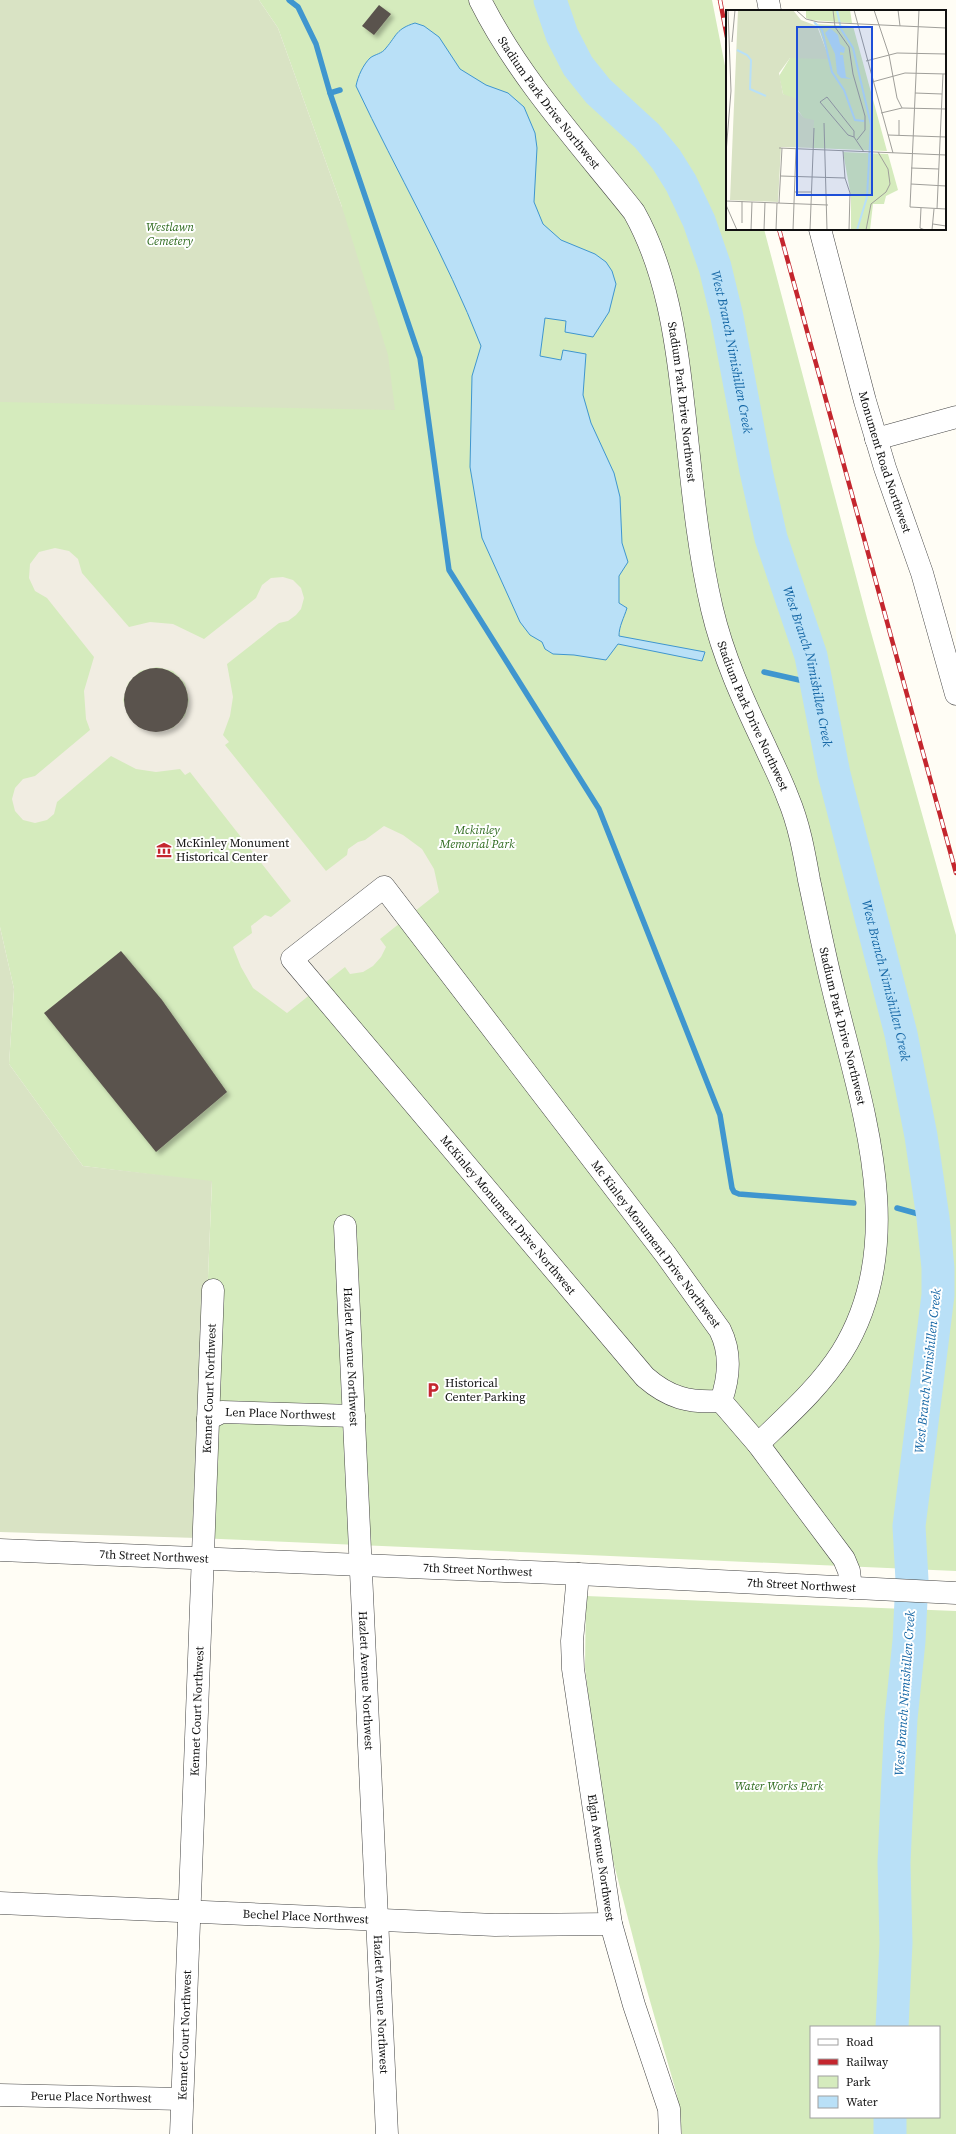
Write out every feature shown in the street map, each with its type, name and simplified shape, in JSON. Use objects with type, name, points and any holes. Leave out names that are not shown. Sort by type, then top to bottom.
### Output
[{"type":"street","name":"Stadium Park Drive Northwest","points":[[480,0],[494,28],[520,68],[634,212],[645,232],[655,258],[676,346],[697,520],[712,607],[734,679],[788,797],[800,833],[826,960],[867,1132],[875,1182],[878,1216],[877,1244],[871,1278],[860,1313],[852,1333],[824,1377],[802,1402],[758,1444]]},
{"type":"street","points":[[768,0],[770,10]]},
{"type":"street","name":"Monument Road Northwest","points":[[820,230],[876,439],[922,573],[956,694]]},
{"type":"street","points":[[876,439],[956,417]]},
{"type":"street","name":"Mc Kinley Monument Drive Northwest","points":[[317,990],[292,959],[384,887],[666,1255],[720,1330],[726,1344],[728,1360],[724,1392],[721,1402]]},
{"type":"street","name":"McKinley Monument Drive Northwest","points":[[317,990],[644,1377],[668,1394],[694,1400],[721,1402]]},
{"type":"street","name":"Hazlett Avenue Northwest","points":[[345,1226],[387,2134]]},
{"type":"street","name":"Kennet Court Northwest","points":[[181,2134],[214,1290]]},
{"type":"street","points":[[721,1402],[758,1444],[844,1559],[858,1589]]},
{"type":"street","name":"Len Place Northwest","points":[[208,1419],[222,1412],[354,1416]]},
{"type":"street","name":"7th Street Northwest","points":[[0,1550],[361,1564],[956,1593]]},
{"type":"street","name":"Elgin Avenue Northwest","points":[[578,1574],[572,1641],[573,1669],[611,1924],[634,2005],[669,2109],[670,2134]]},
{"type":"street","name":"Bechel Place Northwest","points":[[0,1903],[495,1925],[611,1924]]},
{"type":"street","name":"Perue Place Northwest","points":[[0,2094],[182,2099]]},
{"type":"green space","name":"Westlawn Cemetery","points":[[0,0],[259,0],[278,28],[342,207],[388,355],[395,410],[0,402]]},
{"type":"green space","name":"Mckinley Memorial Park","points":[[259,0],[712,0],[726,71],[726,230],[764,230],[867,618],[956,935],[956,1571],[197,1538],[212,1182],[83,1166],[9,1064],[14,989],[0,927],[0,402],[342,207],[278,28]]},
{"type":"green space","points":[[0,927],[14,989],[9,1064],[83,1166],[212,1181],[197,1538],[0,1532]]},
{"type":"green space","name":"Water Works Park","points":[[586,1596],[956,1611],[956,2134],[682,2134],[677,2095],[644,1980],[609,1845],[592,1728],[585,1667]]},
{"type":"shaded area","points":[[55,548],[69,551],[78,559],[82,573],[129,627],[150,622],[173,624],[204,639],[256,598],[262,585],[271,578],[283,577],[293,580],[301,588],[304,598],[301,609],[296,615],[288,621],[279,623],[227,664],[233,697],[230,716],[223,735],[229,742],[225,745],[326,871],[347,855],[348,849],[358,842],[365,840],[384,826],[403,835],[422,849],[434,869],[439,892],[380,939],[386,947],[381,957],[373,966],[363,972],[350,974],[345,967],[287,1013],[253,988],[241,967],[233,947],[252,933],[251,926],[265,915],[271,917],[291,901],[190,772],[185,775],[180,769],[156,772],[136,769],[111,756],[57,802],[54,814],[47,820],[35,823],[23,820],[15,811],[12,799],[15,788],[23,779],[35,776],[90,730],[86,719],[84,691],[94,657],[47,598],[35,591],[29,578],[30,564],[39,552]],"holes":[[[157,667],[173,671],[185,683],[189,700],[185,716],[173,728],[156,732],[140,728],[128,716],[123,700],[128,683],[140,671]]]},
{"type":"water","points":[[415,23],[424,26],[439,37],[460,69],[486,85],[508,93],[524,107],[535,133],[537,148],[534,202],[543,224],[561,240],[595,254],[606,262],[612,271],[616,284],[609,312],[593,337],[565,332],[566,321],[545,318],[540,356],[561,360],[563,350],[586,354],[583,395],[591,423],[614,473],[620,497],[622,543],[628,562],[619,576],[619,603],[627,608],[619,636],[705,652],[702,661],[618,644],[606,660],[574,655],[553,654],[545,649],[542,642],[530,635],[520,622],[482,538],[470,467],[472,376],[481,346],[437,247],[356,86],[361,71],[370,58],[384,50],[400,30]]},
{"type":"building","points":[[379,5],[391,14],[374,35],[362,26]]},
{"type":"building","points":[[156,668],[168,670],[179,677],[186,688],[188,700],[186,712],[179,723],[168,730],[156,732],[144,730],[133,723],[126,712],[124,700],[126,688],[133,677],[144,670]]},
{"type":"building","points":[[121,951],[162,1000],[227,1092],[156,1152],[44,1013]]},
{"type":"waterway","points":[[289,0],[298,7],[316,44],[330,93],[420,358],[449,570],[599,809],[720,1115],[732,1188],[734,1192],[739,1194],[854,1203]]},
{"type":"waterway","name":"West Branch Nimishillen Creek","points":[[550,0],[562,35],[578,66],[598,91],[647,136],[666,159],[681,183],[699,221],[715,267],[727,317],[756,471],[771,538],[811,656],[834,774],[901,1034],[921,1136],[933,1218],[938,1268],[938,1295],[909,1526],[912,1580],[909,1641],[901,1719],[894,1863],[896,1943],[892,2026]]},
{"type":"waterway","points":[[330,93],[340,90]]},
{"type":"waterway","points":[[764,672],[817,684]]},
{"type":"waterway","points":[[897,1208],[933,1218]]},
{"type":"waterway","name":"West Branch Nimishillen Creek","points":[[890,2118],[890,2134]]},
{"type":"railway","points":[[720,0],[726,32]]},
{"type":"railway","points":[[779,230],[956,873]]},
{"type":"place","name":"McKinley Monument Historical Center","points":[[164,850]]},
{"type":"place","name":"Historical Center Parking","points":[[433,1390]]}]
